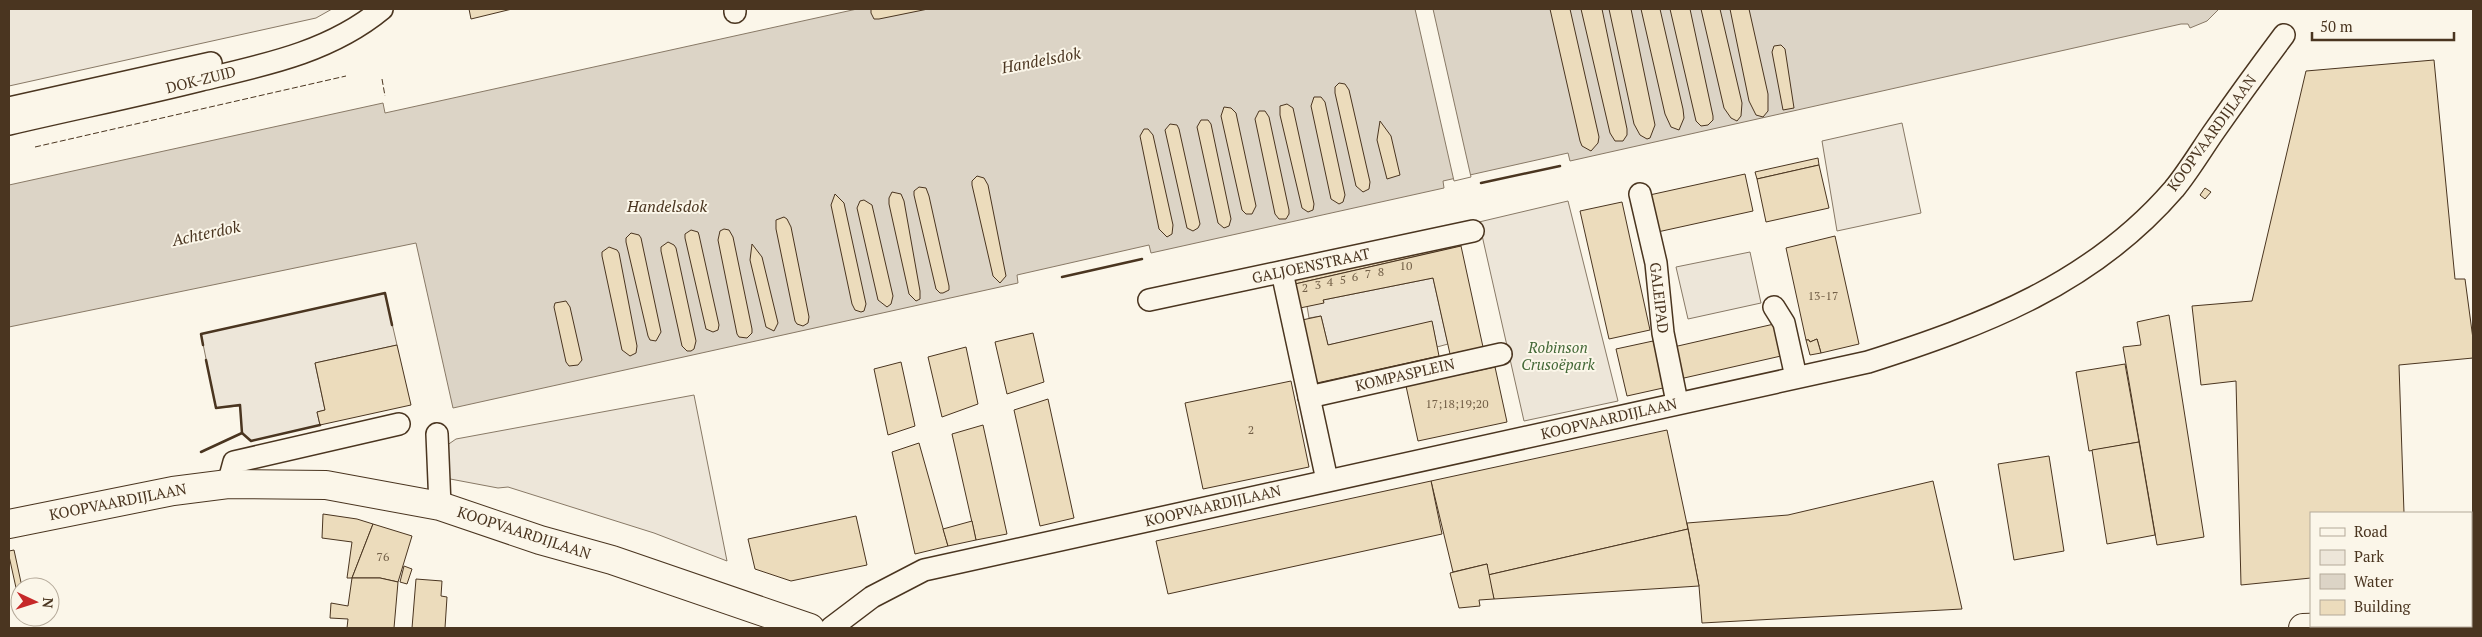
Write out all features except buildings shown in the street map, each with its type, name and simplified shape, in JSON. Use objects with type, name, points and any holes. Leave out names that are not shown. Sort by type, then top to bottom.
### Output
[{"type":"main road","name":"KOOPVAARDIJLAAN","points":[[9,524],[173,490],[228,484],[326,485],[440,506],[540,540],[612,560],[810,628]]},
{"type":"main road","points":[[2303,628],[2332,627]]},
{"type":"street","name":"DOK-ZUID","points":[[9,108],[288,44],[330,30],[360,9]]},
{"type":"street","name":"DOK-ZUID","points":[[9,124],[174,87],[306,52],[351,32],[382,9]]},
{"type":"street","name":"KOOPVAARDIJLAAN","points":[[831,628],[872,597],[924,570],[1520,439],[1677,402],[1868,362],[1991,319],[2049,290],[2102,256],[2174,189],[2284,35]]},
{"type":"street","name":"GALEIPAD","points":[[1640,194],[1656,263],[1663,334],[1677,402]]},
{"type":"street","name":"GALJOENSTRAAT","points":[[1149,300],[1474,231]]},
{"type":"street","points":[[1282,272],[1328,480]]},
{"type":"street","points":[[1774,307],[1784,323],[1796,377]]},
{"type":"street","name":"KOMPASPLEIN","points":[[1309,397],[1501,354]]},
{"type":"street","points":[[228,484],[234,462],[399,424]]},
{"type":"street","points":[[437,434],[440,506]]},
{"type":"green space","points":[[9,9],[332,9],[316,18],[9,86]]},
{"type":"green space","points":[[1902,123],[1921,213],[1837,231],[1822,141]]},
{"type":"green space","name":"Robinson Crusoëpark","points":[[1568,201],[1618,401],[1524,421],[1479,222]]},
{"type":"green space","points":[[1750,252],[1761,303],[1688,319],[1676,267]]},
{"type":"green space","points":[[1433,278],[1448,344],[1437,347],[1432,322],[1328,345],[1321,316],[1309,318],[1307,306],[1324,302],[1323,300]]},
{"type":"green space","points":[[385,293],[397,345],[315,363],[325,410],[317,412],[320,425],[251,441],[242,433],[240,406],[216,408],[201,334]]},
{"type":"green space","points":[[694,395],[727,561],[654,533],[508,487],[498,488],[445,478],[443,448],[456,439]]},
{"type":"water","name":"Handelsdok","points":[[857,9],[2219,9],[2207,21],[2190,28],[2188,24],[2181,24],[1570,161],[1568,153],[1443,181],[1444,188],[1151,253],[1149,245],[1017,275],[1018,283],[453,408],[416,243],[9,327],[9,185],[383,103],[385,113]]},
{"type":"pier","points":[[1415,9],[1433,9],[1471,177],[1454,181]]},
{"type":"fence","points":[[35,147],[346,76]]},
{"type":"fence","points":[[382,79],[385,96]]},
{"type":"wall","points":[[1481,183],[1560,166]]},
{"type":"wall","points":[[1062,277],[1142,259]]},
{"type":"wall","points":[[203,345],[201,334],[385,293],[392,325]]},
{"type":"wall","points":[[206,360],[216,408],[240,405],[242,433]]},
{"type":"wall","points":[[201,452],[242,433],[251,441],[320,425]]},
{"type":"water label","name":"Achterdok","points":[[206,233]]}]
